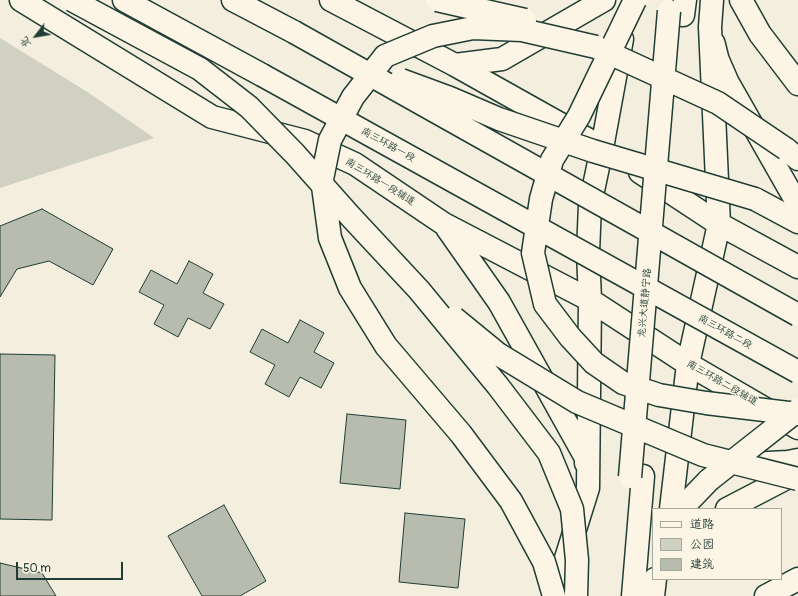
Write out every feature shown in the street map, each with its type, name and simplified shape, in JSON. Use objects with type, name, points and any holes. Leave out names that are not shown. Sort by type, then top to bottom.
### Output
[{"type":"main road","name":"南三环路一段辅道","points":[[21,0],[212,117],[305,141],[354,164],[444,224],[590,300],[647,337]]},
{"type":"main road","points":[[72,0],[200,70],[249,107],[419,290],[498,386],[549,453],[572,509],[577,560],[576,596]]},
{"type":"main road","name":"南三环路一段","points":[[124,0],[652,291]]},
{"type":"main road","points":[[233,0],[294,32],[798,315]]},
{"type":"main road","points":[[331,0],[455,65],[602,148],[719,224],[798,267]]},
{"type":"main road","points":[[437,0],[540,23],[596,47],[718,103],[794,157]]},
{"type":"main road","points":[[455,65],[502,59],[604,0]]},
{"type":"main road","points":[[562,596],[562,571],[588,488],[590,300],[588,252],[590,204],[602,148],[629,0]]},
{"type":"main road","points":[[635,0],[579,116],[552,160],[541,199],[533,253],[545,304],[570,337],[594,364],[623,383],[658,395],[706,403],[798,414]]},
{"type":"main road","points":[[671,508],[688,364],[719,224],[710,27],[712,0]]},
{"type":"main road","points":[[742,0],[760,34],[798,84]]},
{"type":"main road","name":"龙兴大道静宁路","points":[[620,596],[677,6]]},
{"type":"main road","name":"龙兴大道静宁路","points":[[633,596],[677,6]]},
{"type":"main road","points":[[554,596],[544,562],[511,501],[461,434],[386,346],[350,288],[330,238],[322,179],[330,140],[353,97],[385,56],[433,36],[473,28],[522,30],[596,47]]},
{"type":"main road","points":[[338,57],[450,98],[513,124],[593,151],[676,174],[754,199],[798,222]]},
{"type":"main road","points":[[444,224],[499,302],[586,458],[588,488]]},
{"type":"main road","points":[[419,290],[498,354],[577,402],[702,455],[798,479]]},
{"type":"main road","name":"南三环路二段","points":[[652,291],[798,372]]},
{"type":"main road","name":"南三环路二段辅道","points":[[647,337],[688,364],[798,428]]},
{"type":"main road","points":[[682,508],[709,480],[798,410]]},
{"type":"main road","points":[[740,464],[788,462],[798,460]]},
{"type":"main road","points":[[729,508],[798,472]]},
{"type":"main road","points":[[766,596],[798,579]]},
{"type":"main road","points":[[653,596],[655,580]]},
{"type":"main road","points":[[662,596],[664,580]]},
{"type":"street","points":[[710,27],[718,59],[728,82],[798,205]]},
{"type":"green space","points":[[0,38],[89,93],[154,138],[0,188]]},
{"type":"building","points":[[42,209],[113,249],[93,285],[49,261],[17,269],[0,297],[0,226]]},
{"type":"building","points":[[189,261],[213,274],[203,293],[224,304],[210,329],[188,318],[178,337],[154,324],[164,305],[139,292],[151,270],[177,284]]},
{"type":"building","points":[[300,320],[324,333],[314,352],[334,363],[321,388],[300,377],[289,397],[265,384],[275,365],[250,352],[262,329],[288,343]]},
{"type":"building","points":[[0,354],[55,355],[52,520],[0,519]]},
{"type":"building","points":[[347,414],[406,420],[400,489],[340,483]]},
{"type":"building","points":[[224,505],[266,581],[240,596],[202,596],[168,536]]},
{"type":"building","points":[[405,513],[465,519],[458,588],[399,582]]},
{"type":"building","points":[[0,563],[42,573],[56,596],[0,596]]}]
